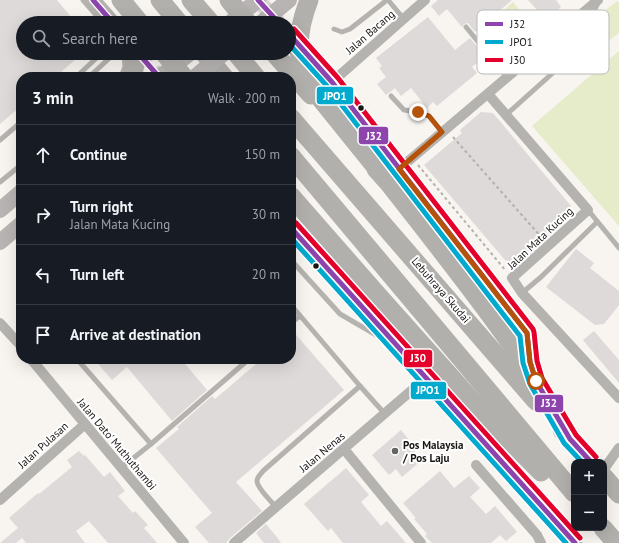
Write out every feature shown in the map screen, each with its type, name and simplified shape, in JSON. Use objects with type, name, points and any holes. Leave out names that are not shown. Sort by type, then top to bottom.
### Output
[{"type":"highway","points":[[121,0],[128,16]]},
{"type":"highway","points":[[121,0],[134,16]]},
{"type":"highway","points":[[160,0],[173,16]]},
{"type":"highway","points":[[191,0],[205,16]]},
{"type":"highway","points":[[229,0],[237,16]]},
{"type":"highway","points":[[309,0],[301,27],[298,45],[304,73],[312,88],[393,175],[435,242],[458,271],[536,381],[570,439]]},
{"type":"highway","points":[[133,72],[135,60]]},
{"type":"highway","points":[[210,60],[220,72]]},
{"type":"highway","points":[[242,60],[252,72]]},
{"type":"highway","points":[[281,60],[293,72]]},
{"type":"highway","points":[[296,76],[393,175]]},
{"type":"highway","name":"Lebuhraya Skudai","points":[[296,124],[588,459]]},
{"type":"highway","points":[[296,162],[571,489]]},
{"type":"highway","points":[[296,202],[483,413],[571,502]]},
{"type":"highway","points":[[607,480],[619,494]]},
{"type":"main road","points":[[243,16],[258,0]]},
{"type":"main road","points":[[269,16],[288,0]]},
{"type":"main road","points":[[170,68],[181,60]]},
{"type":"main road","points":[[201,72],[216,60]]},
{"type":"main road","points":[[0,210],[16,196]]},
{"type":"main road","points":[[0,242],[16,228]]},
{"type":"street","points":[[93,0],[107,16]]},
{"type":"street","name":"Jalan Bacang","points":[[332,82],[425,0]]},
{"type":"street","points":[[587,10],[599,0]]},
{"type":"street","points":[[310,58],[332,82],[393,175],[527,333],[530,362],[536,381]]},
{"type":"street","points":[[393,175],[511,74]]},
{"type":"street","name":"Jalan Mata Kucing","points":[[488,94],[588,210],[512,278],[522,293],[619,398]]},
{"type":"street","points":[[296,234],[576,543]]},
{"type":"street","points":[[0,323],[16,341]]},
{"type":"street","name":"Jalan Dato' Muthuthambi","points":[[35,364],[184,543]]},
{"type":"street","name":"Jalan Nenas","points":[[234,543],[426,378]]},
{"type":"street","name":"Jalan Pulasan","points":[[0,500],[84,424]]},
{"type":"street","points":[[607,465],[619,448]]},
{"type":"street","points":[[344,449],[421,543]]},
{"type":"street","points":[[476,465],[537,535],[541,543]]},
{"type":"lane","points":[[83,0],[97,16]]},
{"type":"lane","points":[[334,29],[342,32],[350,29],[388,0],[404,19]]},
{"type":"lane","points":[[594,10],[599,0]]},
{"type":"lane","points":[[466,27],[477,40]]},
{"type":"lane","points":[[81,72],[94,60]]},
{"type":"lane","points":[[94,72],[107,60]]},
{"type":"lane","points":[[123,72],[125,67],[124,60]]},
{"type":"lane","points":[[506,115],[552,74]]},
{"type":"lane","points":[[391,96],[404,110],[418,112],[429,116],[444,131]]},
{"type":"lane","points":[[0,140],[16,126]]},
{"type":"lane","points":[[0,182],[16,169]]},
{"type":"lane","points":[[588,210],[619,248]]},
{"type":"lane","points":[[522,293],[541,277],[598,222]]},
{"type":"lane","points":[[296,266],[340,314],[400,349]]},
{"type":"lane","points":[[296,311],[385,414]]},
{"type":"lane","points":[[296,319],[300,316]]},
{"type":"lane","points":[[81,364],[151,444]]},
{"type":"lane","points":[[121,468],[243,364]]},
{"type":"lane","points":[[276,507],[259,488],[257,482],[258,476],[360,386]]},
{"type":"path","points":[[444,131],[548,245]]},
{"type":"path","points":[[412,158],[512,278]]},
{"type":"green space","points":[[617,1],[619,3],[619,33],[609,40],[609,10],[606,10]]},
{"type":"green space","points":[[513,2],[520,10],[504,10]]},
{"type":"green space","points":[[619,51],[619,226],[532,126],[592,74],[609,74],[609,60]]},
{"type":"building","points":[[0,0],[57,0],[70,16],[16,16],[16,60],[75,60],[61,72],[16,72],[16,110],[0,124]]},
{"type":"building","points":[[438,0],[512,0],[500,10],[477,10],[477,30],[475,32],[468,23],[464,24],[462,27],[447,9],[439,16],[431,6]]},
{"type":"building","points":[[528,0],[556,0],[561,7],[558,10],[537,10]]},
{"type":"building","points":[[428,17],[455,50],[470,38],[477,46],[477,63],[472,67],[477,73],[437,106],[433,102],[427,108],[411,88],[401,96],[395,88],[386,95],[377,84],[386,77],[379,68],[382,66],[376,58]]},
{"type":"building","points":[[481,112],[493,113],[571,206],[570,218],[511,267],[424,165],[462,133],[460,130]]},
{"type":"building","points":[[576,249],[594,263],[590,268],[619,291],[619,305],[604,324],[595,325],[546,287]]},
{"type":"building","points":[[594,331],[619,360],[619,383],[583,340]]},
{"type":"building","points":[[296,335],[344,390],[236,482],[262,511],[226,543],[209,543],[195,527],[212,513],[156,448],[179,429],[177,427],[212,396],[215,399],[256,364],[296,364]]},
{"type":"building","points":[[98,364],[185,364],[207,390],[172,421],[127,367],[112,380]]},
{"type":"building","name":"Pos Malaysia / Pos Laju","points":[[401,430],[413,445],[411,447],[422,460],[402,477],[396,469],[389,475],[372,455]]},
{"type":"building","points":[[79,451],[84,456],[85,455],[104,477],[110,472],[125,491],[118,496],[133,513],[135,511],[148,525],[144,528],[157,543],[108,543],[89,521],[76,531],[85,543],[26,543],[22,538],[16,543],[0,543],[18,528],[9,518],[72,467],[67,460]]},
{"type":"building","points":[[346,468],[369,495],[361,502],[381,526],[387,521],[406,543],[343,543],[331,528],[328,531],[304,504]]},
{"type":"building","points":[[440,471],[454,488],[469,476],[480,488],[470,497],[486,514],[495,506],[517,532],[506,541],[500,535],[491,543],[432,543],[425,536],[427,534],[414,519],[416,518],[403,503]]},
{"type":"building","points":[[266,524],[281,543],[264,543],[256,533]]},
{"type":"tunnel","points":[[258,0],[273,16]]},
{"type":"tunnel","points":[[144,60],[155,72]]},
{"type":"transit line","name":"J32","points":[[93,0],[107,16]]},
{"type":"transit line","name":"J32","points":[[258,0],[273,16]]},
{"type":"transit line","name":"J30","points":[[296,31],[338,78],[533,329],[537,361],[542,378],[576,435],[596,457]]},
{"type":"transit line","name":"J32","points":[[296,42],[332,82],[527,333],[530,362],[536,381],[570,439],[588,459]]},
{"type":"transit line","name":"JPO1","points":[[296,52],[327,86],[520,336],[523,363],[530,384],[564,443],[579,459]]},
{"type":"transit line","name":"J32","points":[[144,60],[155,72]]},
{"type":"transit line","name":"J30","points":[[296,223],[580,538]]},
{"type":"transit line","name":"J32","points":[[296,234],[575,543]]},
{"type":"transit line","name":"JPO1","points":[[296,244],[566,543]]},
{"type":"place","name":"Pos Malaysia / Pos Laju","points":[[395,451]]},
{"type":"route","points":[[418,112],[429,116],[442,132],[399,169],[527,333],[530,362],[536,381]]}]
